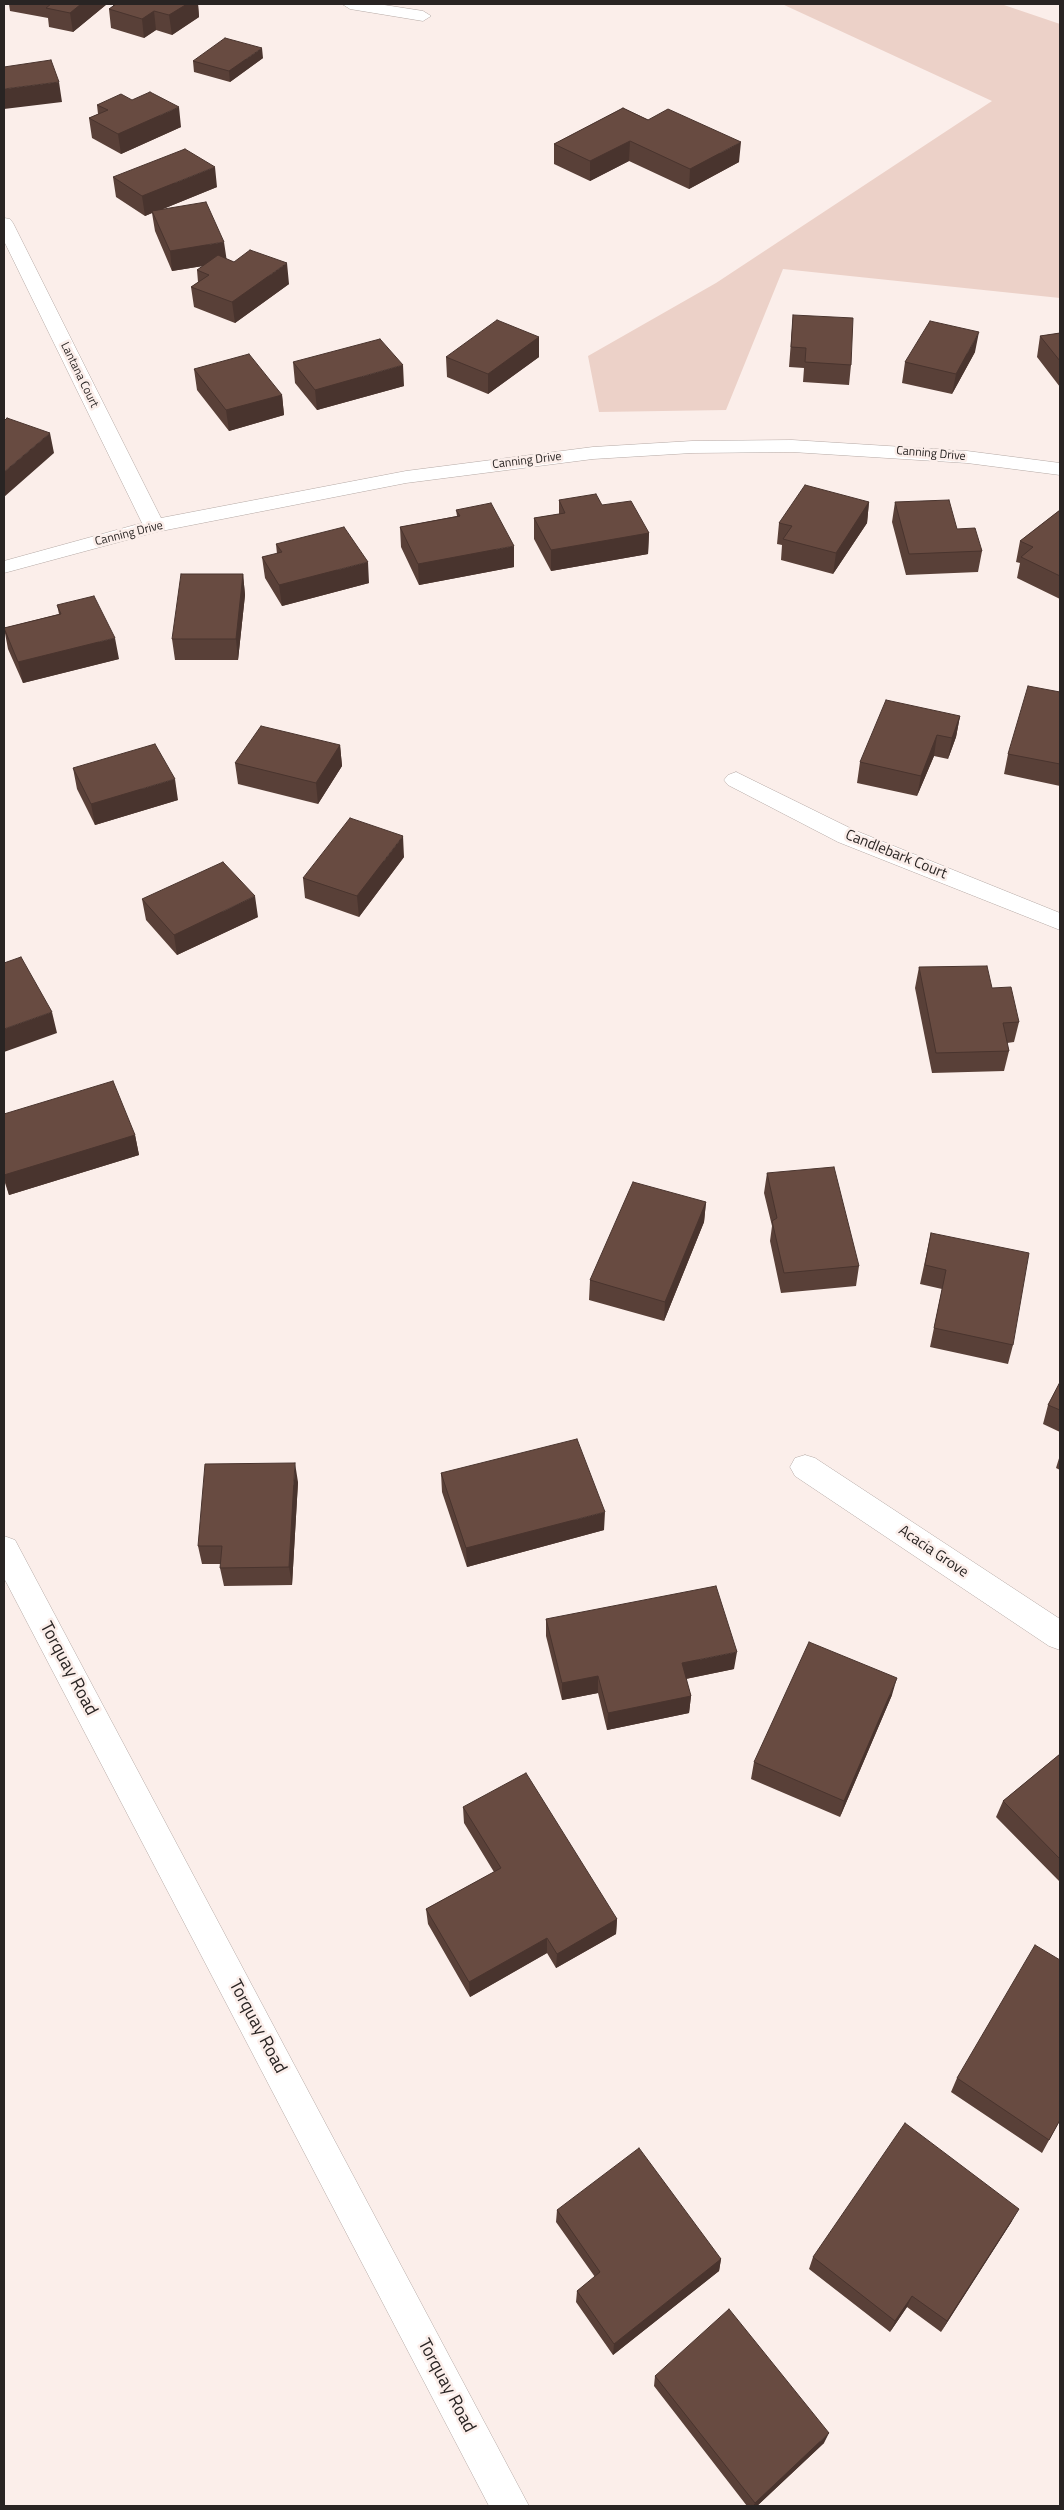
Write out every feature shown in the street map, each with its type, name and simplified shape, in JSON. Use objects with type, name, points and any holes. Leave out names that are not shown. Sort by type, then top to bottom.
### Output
[{"type":"street","points":[[350,4],[424,16]]},
{"type":"street","name":"Lantana Court","points":[[4,222],[154,526]]},
{"type":"street","name":"Canning Drive","points":[[4,567],[154,526],[406,476],[621,451],[692,447],[821,447],[967,457],[1060,469]]},
{"type":"street","name":"Candlebark Court","points":[[736,780],[846,836],[1060,922]]},
{"type":"street","name":"Acacia Grove","points":[[805,1467],[1060,1636]]},
{"type":"street","name":"Torquay Road","points":[[4,1549],[510,2506]]},
{"type":"shaded area","points":[[782,4],[1001,4],[1060,24],[1060,298],[783,269],[726,410],[599,412],[588,356],[716,283],[992,101]]},
{"type":"building","points":[[51,4],[81,4],[70,13],[46,8]]},
{"type":"building","points":[[116,4],[187,4],[169,15],[154,11],[142,19],[109,9]]},
{"type":"building","points":[[225,38],[262,48],[229,71],[193,61]]},
{"type":"building","points":[[51,60],[59,82],[4,89],[4,67]]},
{"type":"building","points":[[150,92],[179,107],[118,134],[89,118],[108,110],[97,105],[121,94],[132,100]]},
{"type":"building","points":[[623,108],[648,120],[668,109],[741,142],[690,169],[630,141],[590,161],[554,144]]},
{"type":"building","points":[[185,149],[215,167],[142,196],[113,177]]},
{"type":"building","points":[[206,202],[224,242],[170,251],[152,211]]},
{"type":"building","points":[[250,250],[287,263],[232,302],[191,287],[209,275],[197,270],[218,255],[234,262]]},
{"type":"building","points":[[793,315],[853,318],[851,365],[805,362],[806,348],[791,347]]},
{"type":"building","points":[[497,320],[539,337],[488,374],[446,357]]},
{"type":"building","points":[[930,321],[979,332],[956,374],[905,362]]},
{"type":"building","points":[[1060,333],[1060,361],[1040,336]]},
{"type":"building","points":[[380,339],[403,365],[315,390],[293,362]]},
{"type":"building","points":[[249,354],[282,395],[226,410],[194,369]]},
{"type":"building","points":[[7,418],[50,433],[4,472],[4,421]]},
{"type":"building","points":[[805,485],[869,502],[836,553],[783,539],[792,526],[779,523]]},
{"type":"building","points":[[596,494],[602,505],[631,501],[649,533],[551,550],[534,518],[565,513],[559,500]]},
{"type":"building","points":[[949,500],[957,529],[975,528],[982,551],[909,554],[895,502]]},
{"type":"building","points":[[491,503],[514,546],[418,564],[400,527],[460,516],[456,510]]},
{"type":"building","points":[[1060,510],[1060,576],[1021,557],[1033,547],[1020,541]]},
{"type":"building","points":[[344,527],[368,562],[279,585],[262,557],[282,552],[276,544]]},
{"type":"building","points":[[181,574],[243,574],[236,639],[172,639]]},
{"type":"building","points":[[94,596],[115,638],[18,662],[4,628],[61,614],[57,605]]},
{"type":"building","points":[[1028,686],[1060,692],[1060,764],[1008,754]]},
{"type":"building","points":[[886,700],[960,716],[952,738],[937,735],[921,776],[860,762]]},
{"type":"building","points":[[261,726],[340,745],[316,783],[235,763]]},
{"type":"building","points":[[155,744],[175,779],[91,804],[73,768]]},
{"type":"building","points":[[350,818],[403,836],[357,896],[303,878]]},
{"type":"building","points":[[223,862],[255,896],[174,935],[142,899]]},
{"type":"building","points":[[21,957],[52,1012],[4,1029],[4,963]]},
{"type":"building","points":[[987,966],[992,988],[1011,987],[1019,1022],[1003,1023],[1009,1051],[936,1053],[919,967]]},
{"type":"building","points":[[113,1081],[135,1135],[4,1175],[4,1114]]},
{"type":"building","points":[[834,1167],[859,1266],[784,1273],[772,1221],[777,1218],[767,1173]]},
{"type":"building","points":[[633,1182],[706,1202],[665,1302],[590,1280]]},
{"type":"building","points":[[931,1233],[1029,1253],[1013,1345],[934,1328],[946,1270],[925,1265]]},
{"type":"building","points":[[1060,1382],[1060,1410],[1048,1405]]},
{"type":"building","points":[[577,1439],[605,1512],[466,1548],[441,1473]]},
{"type":"building","points":[[295,1463],[289,1567],[220,1568],[222,1546],[198,1546],[205,1464]]},
{"type":"building","points":[[716,1586],[737,1652],[682,1663],[691,1696],[608,1713],[598,1676],[562,1683],[546,1619]]},
{"type":"building","points":[[809,1642],[897,1678],[844,1801],[754,1762]]},
{"type":"building","points":[[1060,1754],[1060,1859],[1003,1801]]},
{"type":"building","points":[[526,1773],[617,1919],[557,1954],[547,1938],[469,1982],[426,1909],[501,1868],[463,1807]]},
{"type":"building","points":[[1035,1945],[1060,1960],[1060,2120],[1049,2140],[957,2078]]},
{"type":"building","points":[[905,2123],[1019,2209],[947,2321],[912,2296],[895,2321],[813,2257]]},
{"type":"building","points":[[639,2148],[721,2259],[614,2344],[577,2291],[600,2272],[557,2210]]},
{"type":"building","points":[[729,2309],[829,2433],[755,2503],[655,2376]]}]
